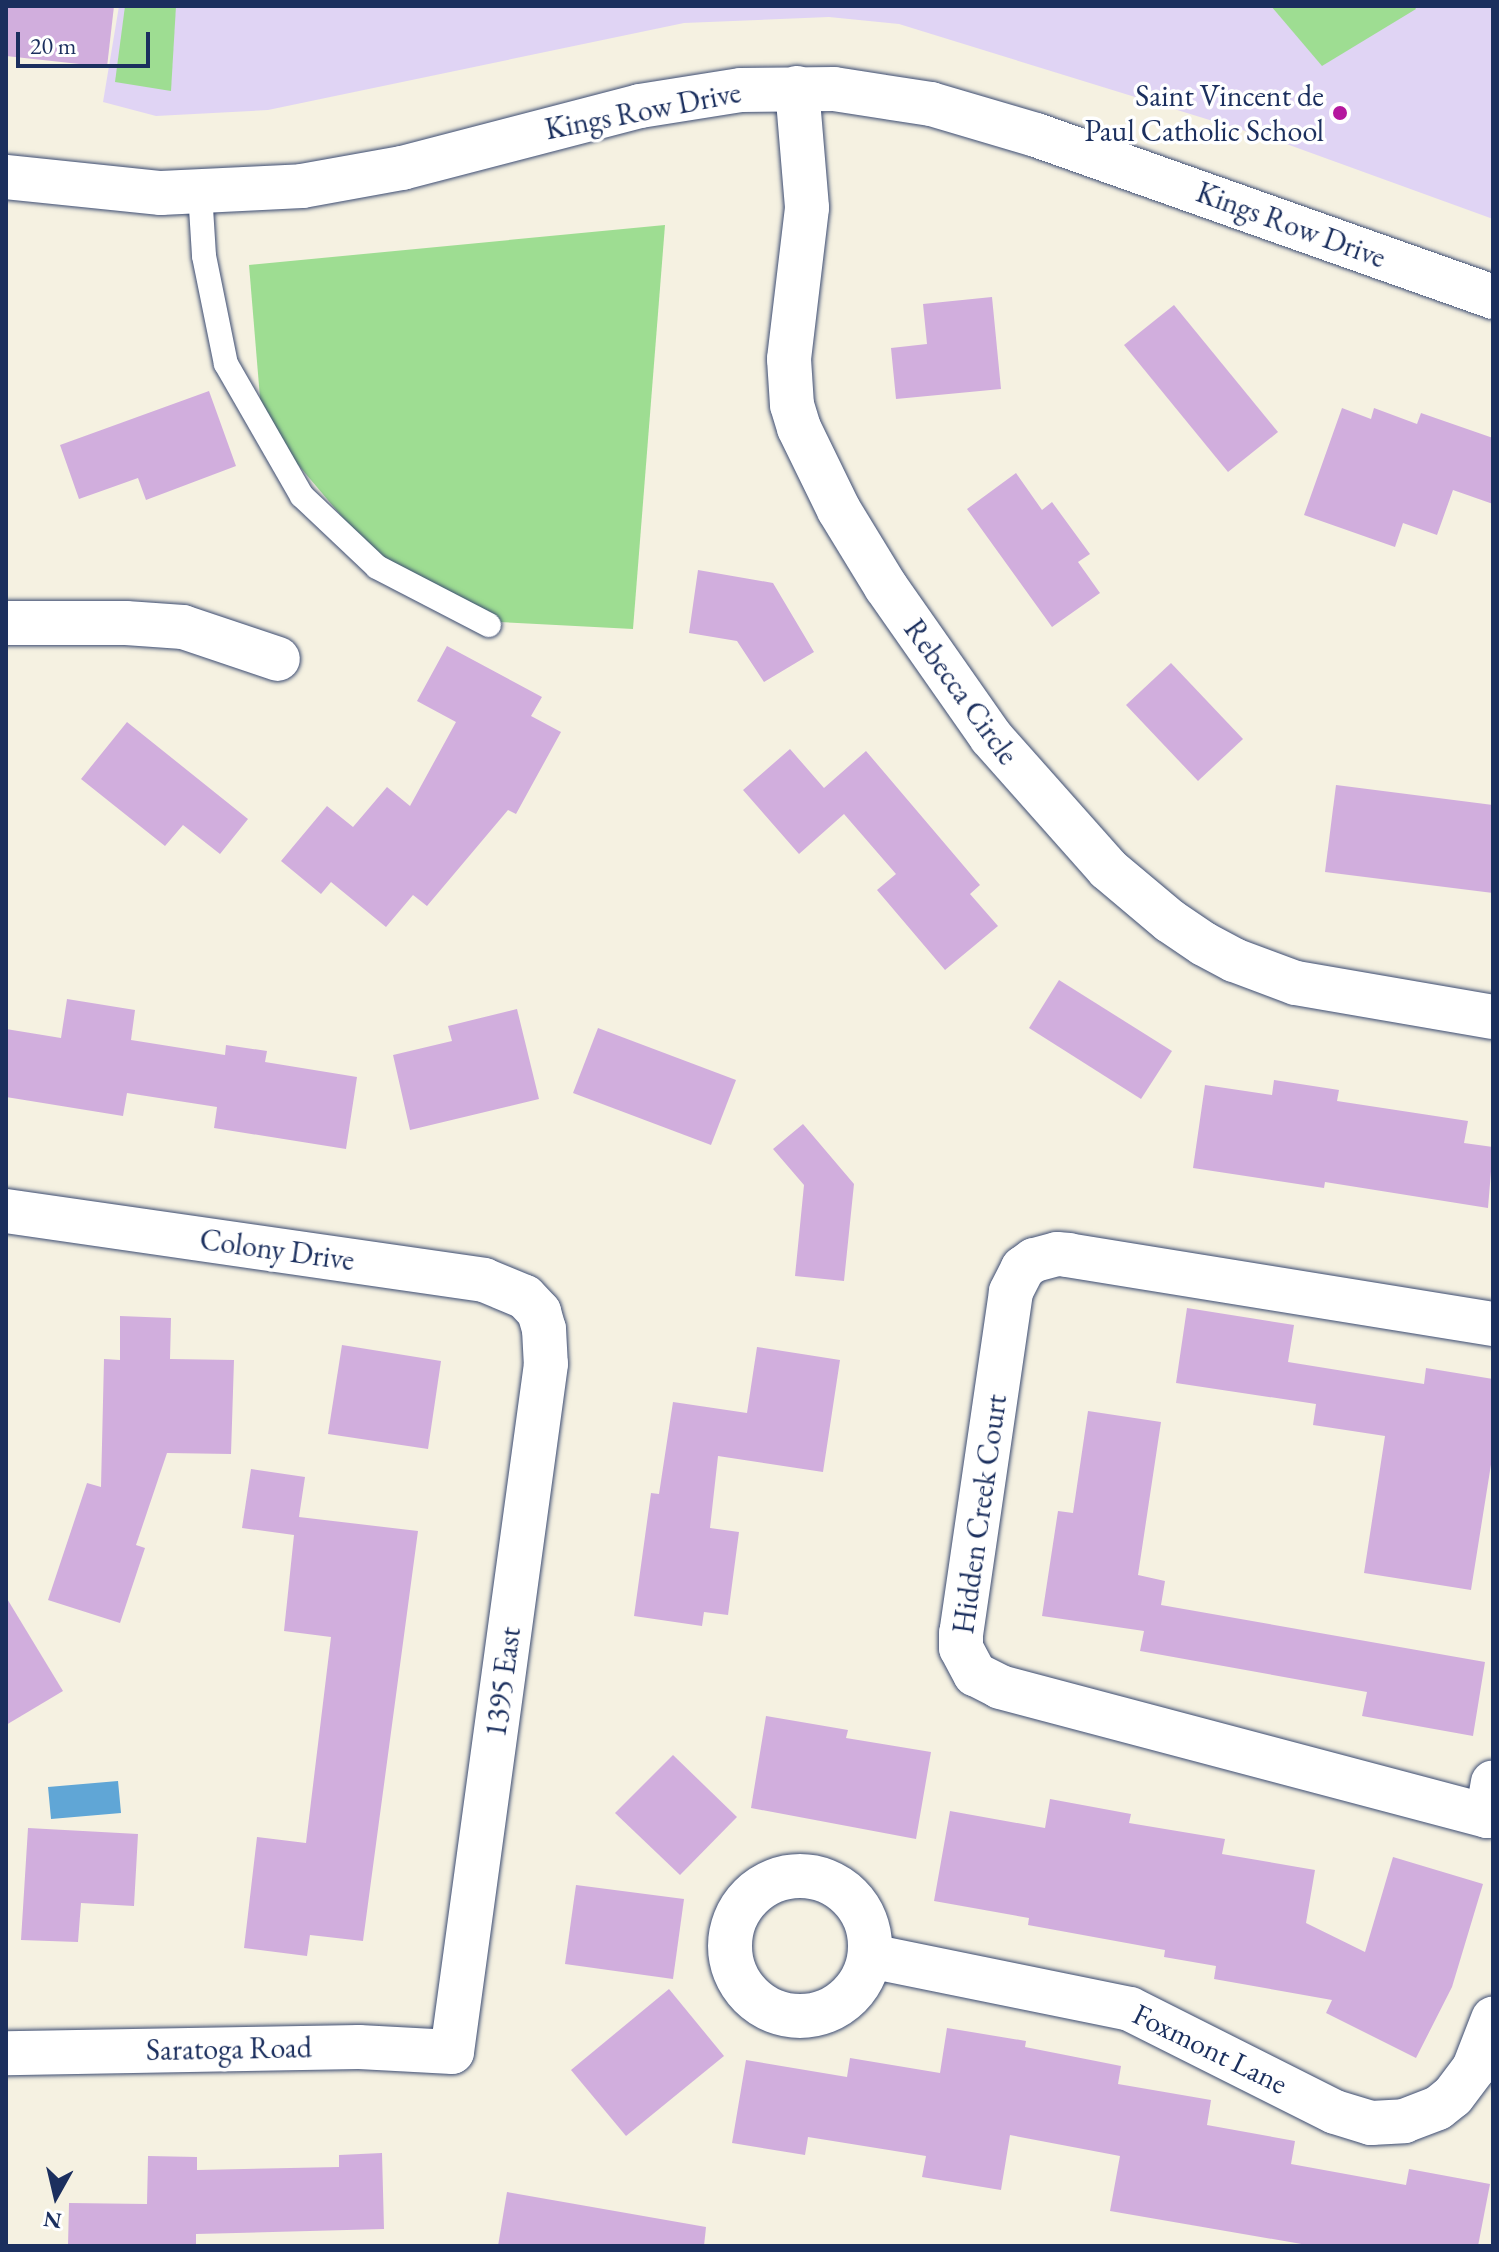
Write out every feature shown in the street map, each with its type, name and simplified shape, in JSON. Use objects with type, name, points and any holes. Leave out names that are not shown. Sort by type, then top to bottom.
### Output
[{"type":"street","name":"Kings Row Drive","points":[[6,177],[122,191],[200,192],[302,186],[353,178],[640,106],[741,90],[797,88],[879,94],[984,118],[1493,297]]},
{"type":"street","name":"Rebecca Circle","points":[[797,88],[807,208],[789,359],[792,405],[799,428],[839,510],[886,587],[991,737],[1108,869],[1170,921],[1204,944],[1234,960],[1296,983],[1493,1017]]},
{"type":"street","points":[[6,623],[126,623],[183,627],[278,659]]},
{"type":"street","name":"Colony Drive","points":[[6,1211],[484,1280],[525,1297],[539,1312]]},
{"type":"street","name":"Hidden Creek Court","points":[[1493,1324],[1069,1255],[1057,1254],[1034,1260],[1023,1268],[1011,1292],[961,1633],[961,1648],[975,1674],[1000,1687],[1487,1816],[1493,1783]]},
{"type":"street","name":"1395 East","points":[[452,2052],[544,1381],[546,1346],[539,1312]]},
{"type":"street","name":"Foxmont Lane","points":[[870,1956],[1130,2009],[1335,2112],[1371,2123],[1404,2121],[1438,2108],[1453,2096],[1474,2068],[1493,2019]]},
{"type":"street","name":"Saratoga Road","points":[[6,2053],[359,2047],[452,2052]]},
{"type":"lane","points":[[200,192],[204,256],[226,364],[302,496],[377,567],[489,625]]},
{"type":"shaded area","name":"Saint Vincent de Paul Catholic School","points":[[119,6],[1493,6],[1493,219],[1281,142],[899,24],[829,17],[684,23],[268,110],[156,116],[103,102]]},
{"type":"green space","points":[[125,6],[176,6],[171,91],[115,82]]},
{"type":"green space","points":[[1271,6],[1414,6],[1416,9],[1322,66]]},
{"type":"green space","points":[[665,225],[633,629],[498,622],[376,557],[262,422],[249,265]]},
{"type":"water","points":[[118,1781],[121,1813],[51,1819],[48,1787]]},
{"type":"building","points":[[6,6],[114,6],[107,67],[6,56]]},
{"type":"building","points":[[992,297],[1001,389],[896,399],[891,348],[927,344],[923,304]]},
{"type":"building","points":[[1174,305],[1278,432],[1228,472],[1124,345]]},
{"type":"building","points":[[209,391],[236,466],[146,500],[138,478],[79,499],[60,445]]},
{"type":"building","points":[[1342,408],[1371,419],[1374,408],[1417,424],[1421,413],[1493,438],[1493,504],[1453,490],[1437,535],[1403,523],[1395,547],[1304,515]]},
{"type":"building","points":[[1016,473],[1042,510],[1052,502],[1090,554],[1078,562],[1100,593],[1052,627],[967,509]]},
{"type":"building","points":[[698,570],[773,583],[814,652],[764,682],[737,641],[689,633]]},
{"type":"building","points":[[447,646],[542,697],[531,716],[561,732],[516,814],[508,810],[427,906],[413,895],[386,927],[331,882],[321,894],[281,861],[327,806],[353,827],[387,787],[410,806],[456,722],[417,701]]},
{"type":"building","points":[[1171,663],[1243,739],[1198,781],[1126,705]]},
{"type":"building","points":[[127,722],[248,819],[220,854],[183,825],[165,846],[81,779]]},
{"type":"building","points":[[790,749],[824,788],[866,751],[980,885],[970,894],[998,926],[945,970],[877,890],[896,874],[844,814],[799,854],[743,790]]},
{"type":"building","points":[[1336,785],[1493,805],[1493,893],[1325,872]]},
{"type":"building","points":[[1059,980],[1172,1051],[1141,1099],[1029,1028]]},
{"type":"building","points":[[67,999],[135,1010],[131,1040],[225,1055],[226,1045],[267,1051],[265,1062],[357,1077],[346,1149],[214,1128],[217,1107],[127,1093],[123,1116],[6,1097],[6,1029],[61,1038]]},
{"type":"building","points":[[517,1009],[539,1099],[410,1130],[393,1055],[452,1041],[448,1026]]},
{"type":"building","points":[[598,1028],[736,1080],[711,1145],[573,1093]]},
{"type":"building","points":[[1274,1080],[1339,1090],[1337,1101],[1468,1121],[1464,1143],[1493,1147],[1488,1208],[1325,1182],[1324,1188],[1193,1168],[1205,1085],[1272,1095]]},
{"type":"building","points":[[803,1124],[854,1184],[844,1281],[795,1276],[804,1185],[773,1149]]},
{"type":"building","points":[[1187,1308],[1294,1325],[1288,1362],[1424,1384],[1426,1368],[1493,1379],[1493,1452],[1471,1590],[1364,1573],[1385,1436],[1313,1425],[1316,1404],[1176,1383]]},
{"type":"building","points":[[120,1316],[171,1318],[170,1359],[234,1360],[231,1454],[167,1453],[136,1545],[145,1548],[120,1623],[48,1600],[87,1483],[101,1487],[104,1359],[120,1360]]},
{"type":"building","points":[[342,1345],[441,1361],[428,1449],[328,1434]]},
{"type":"building","points":[[757,1347],[840,1360],[823,1472],[718,1456],[710,1528],[739,1532],[728,1615],[704,1612],[702,1626],[634,1616],[651,1493],[659,1494],[673,1402],[747,1413]]},
{"type":"building","points":[[1088,1411],[1161,1422],[1138,1575],[1165,1581],[1161,1605],[1485,1662],[1473,1736],[1362,1716],[1367,1692],[1140,1651],[1144,1631],[1042,1616],[1058,1511],[1073,1513]]},
{"type":"building","points":[[251,1469],[305,1477],[299,1517],[418,1531],[363,1941],[310,1935],[307,1956],[244,1948],[257,1837],[306,1843],[331,1637],[284,1631],[294,1535],[242,1528]]},
{"type":"building","points":[[6,1597],[63,1691],[6,1725]]},
{"type":"building","points":[[766,1716],[848,1730],[846,1738],[931,1752],[916,1839],[751,1808]]},
{"type":"building","points":[[673,1755],[737,1817],[680,1875],[615,1813]]},
{"type":"building","points":[[1050,1799],[1131,1814],[1129,1823],[1225,1839],[1222,1854],[1315,1870],[1306,1923],[1365,1952],[1393,1857],[1483,1884],[1452,1987],[1416,2058],[1326,2013],[1332,2000],[1214,1979],[1216,1966],[1164,1957],[1165,1950],[1028,1925],[1029,1918],[934,1901],[950,1811],[1045,1828]]},
{"type":"building","points":[[28,1828],[138,1834],[134,1906],[81,1903],[78,1942],[21,1940]]},
{"type":"building","points":[[576,1885],[684,1899],[673,1979],[565,1964]]},
{"type":"building","points":[[669,1989],[724,2056],[626,2136],[571,2070]]},
{"type":"building","points":[[947,2028],[1026,2041],[1025,2047],[1121,2066],[1118,2084],[1211,2100],[1207,2125],[1295,2141],[1291,2164],[1406,2185],[1409,2169],[1490,2184],[1478,2246],[1313,2246],[1110,2211],[1120,2156],[1010,2135],[1001,2190],[922,2177],[926,2156],[808,2137],[805,2155],[732,2143],[746,2060],[847,2077],[850,2058],[940,2073]]},
{"type":"building","points":[[382,2153],[384,2229],[196,2234],[196,2246],[68,2246],[69,2203],[147,2204],[148,2156],[197,2157],[197,2170],[339,2167],[339,2155]]},
{"type":"building","points":[[507,2192],[706,2227],[704,2246],[498,2246]]},
{"type":"place","name":"Saint Vincent de Paul Catholic School","points":[[1340,113]]}]
